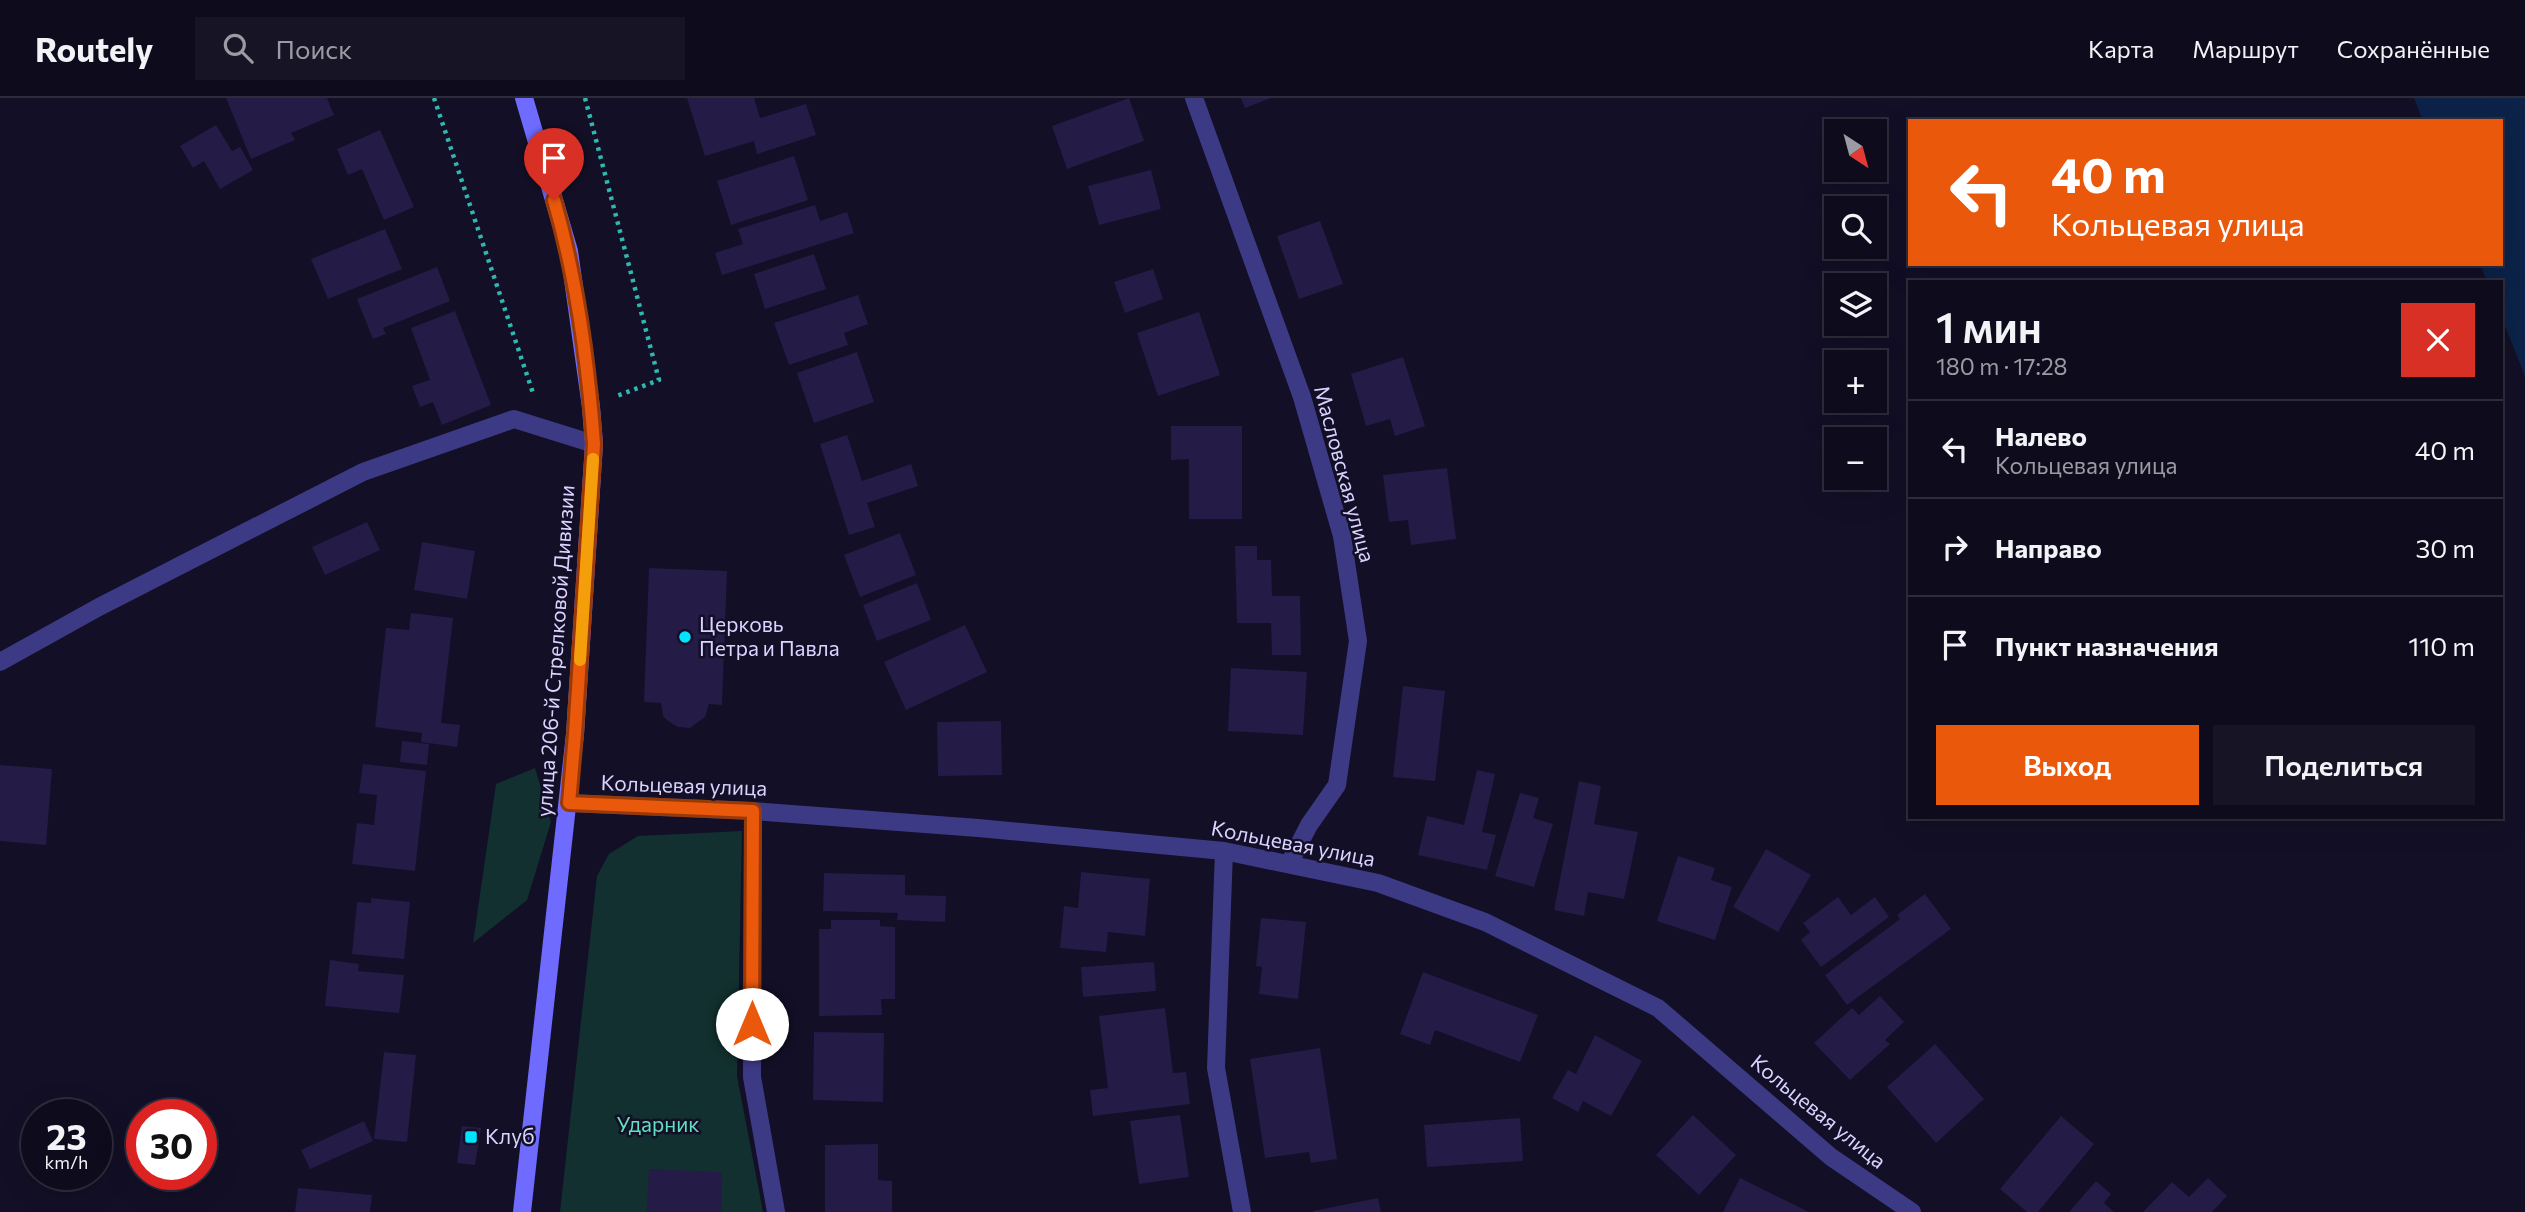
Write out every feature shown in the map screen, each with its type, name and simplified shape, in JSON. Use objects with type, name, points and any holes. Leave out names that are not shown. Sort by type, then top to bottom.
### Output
[{"type":"main road","name":"улица 206-й Стрелковой Дивизии","points":[[522,1212],[569,803],[594,444],[569,251],[524,98]]},
{"type":"street","name":"Масловская улица","points":[[1194,98],[1302,397],[1342,536],[1358,641],[1337,785],[1309,825],[1289,864]]},
{"type":"street","points":[[0,662],[99,607],[363,472],[514,419],[594,444]]},
{"type":"street","name":"Кольцевая улица","points":[[569,803],[753,811],[978,828],[1224,851],[1378,883],[1485,922],[1658,1008],[1831,1157],[1912,1212]]},
{"type":"street","points":[[753,811],[752,1077],[776,1212]]},
{"type":"street","points":[[1224,851],[1216,1068],[1242,1212]]},
{"type":"path","points":[[434,98],[537,405]]},
{"type":"path","points":[[585,98],[659,380],[591,407]]},
{"type":"green space","points":[[535,768],[551,822],[527,900],[473,943],[496,784]]},
{"type":"green space","name":"Ударник","points":[[742,831],[737,1076],[763,1212],[560,1212],[597,876],[609,854],[638,836]]},
{"type":"water","points":[[2414,98],[2525,98],[2525,376],[2503,321],[2503,280],[2486,280],[2481,266],[2503,266],[2503,119],[2422,119]]},
{"type":"building","points":[[226,98],[327,98],[334,115],[291,133],[295,140],[251,159]]},
{"type":"building","points":[[687,98],[754,98],[760,118],[806,104],[816,135],[757,154],[754,141],[705,156]]},
{"type":"building","points":[[1129,98],[1144,141],[1067,169],[1052,126]]},
{"type":"building","points":[[1241,98],[1271,98],[1245,108]]},
{"type":"building","points":[[216,125],[232,151],[240,147],[253,170],[220,189],[204,161],[193,168],[180,146]]},
{"type":"building","points":[[380,130],[414,207],[384,220],[362,169],[348,175],[337,149]]},
{"type":"building","points":[[794,156],[808,200],[731,225],[717,181]]},
{"type":"building","points":[[1151,170],[1161,209],[1099,225],[1088,186]]},
{"type":"building","points":[[815,205],[820,221],[847,212],[854,233],[722,275],[715,253],[743,244],[738,229]]},
{"type":"building","points":[[1320,221],[1343,284],[1299,299],[1277,236]]},
{"type":"building","points":[[385,229],[402,269],[328,299],[311,259]]},
{"type":"building","points":[[814,254],[826,289],[765,309],[754,274]]},
{"type":"building","points":[[437,267],[450,301],[383,328],[386,334],[373,339],[357,299]]},
{"type":"building","points":[[1153,269],[1163,299],[1125,313],[1114,282]]},
{"type":"building","points":[[858,295],[868,324],[844,333],[848,345],[789,365],[774,323]]},
{"type":"building","points":[[455,311],[491,405],[442,425],[433,402],[420,407],[412,386],[430,380],[411,328]]},
{"type":"building","points":[[1199,312],[1220,375],[1158,396],[1137,333]]},
{"type":"building","points":[[857,352],[874,402],[814,423],[797,373]]},
{"type":"building","points":[[1403,357],[1425,426],[1395,436],[1390,419],[1366,426],[1351,374]]},
{"type":"building","points":[[1171,426],[1242,426],[1242,519],[1189,519],[1189,459],[1171,460]]},
{"type":"building","points":[[847,435],[862,481],[911,464],[918,486],[867,503],[875,527],[849,535],[820,444]]},
{"type":"building","points":[[1447,468],[1456,539],[1411,545],[1408,520],[1389,522],[1383,475]]},
{"type":"building","points":[[367,522],[380,550],[325,575],[312,547]]},
{"type":"building","points":[[900,533],[916,575],[860,597],[844,555]]},
{"type":"building","points":[[422,542],[475,551],[467,599],[414,590]]},
{"type":"building","points":[[1235,546],[1257,546],[1257,560],[1271,560],[1272,596],[1300,596],[1301,655],[1272,655],[1271,623],[1237,623]]},
{"type":"building","name":"Церковь Петра и Павла","points":[[649,568],[727,571],[722,705],[709,704],[705,717],[690,728],[678,727],[668,721],[663,716],[661,703],[644,702]]},
{"type":"building","points":[[917,583],[931,620],[877,641],[863,605]]},
{"type":"building","points":[[411,613],[453,618],[441,723],[460,725],[457,747],[421,742],[422,733],[375,727],[386,628],[409,630]]},
{"type":"building","points":[[965,625],[987,672],[906,710],[884,662]]},
{"type":"building","points":[[1231,668],[1307,672],[1303,735],[1228,731]]},
{"type":"building","points":[[1403,686],[1445,691],[1435,781],[1393,777]]},
{"type":"building","points":[[1001,721],[1002,775],[938,776],[937,722]]},
{"type":"building","points":[[402,741],[429,744],[427,765],[400,762]]},
{"type":"building","points":[[363,764],[426,771],[415,871],[352,864],[357,823],[374,825],[377,795],[359,793]]},
{"type":"building","points":[[0,765],[52,769],[46,845],[0,841]]},
{"type":"building","points":[[1477,770],[1495,774],[1482,832],[1496,835],[1487,870],[1418,855],[1427,816],[1464,825]]},
{"type":"building","points":[[1579,781],[1601,786],[1594,824],[1638,832],[1624,899],[1588,892],[1584,916],[1554,910]]},
{"type":"building","points":[[1520,793],[1539,798],[1533,818],[1553,824],[1534,887],[1495,876]]},
{"type":"building","points":[[1766,849],[1811,875],[1778,932],[1733,907]]},
{"type":"building","points":[[1678,856],[1715,868],[1711,880],[1732,887],[1715,940],[1657,921]]},
{"type":"building","points":[[1081,872],[1150,879],[1145,936],[1108,932],[1106,952],[1060,948],[1064,906],[1078,908]]},
{"type":"building","points":[[824,873],[905,875],[905,895],[946,896],[945,922],[897,920],[898,913],[823,911]]},
{"type":"building","points":[[1925,894],[1951,929],[1847,1005],[1825,975],[1900,919],[1897,915]]},
{"type":"building","points":[[1838,897],[1851,915],[1875,897],[1889,917],[1821,967],[1801,940],[1810,932],[1803,923]]},
{"type":"building","points":[[371,898],[410,902],[404,959],[352,954],[357,902],[371,903]]},
{"type":"building","points":[[1261,918],[1306,922],[1298,999],[1259,994],[1262,967],[1256,966]]},
{"type":"building","points":[[831,920],[880,920],[880,926],[895,927],[895,999],[881,999],[882,1015],[819,1016],[819,929],[831,929]]},
{"type":"building","points":[[330,960],[359,964],[358,971],[404,975],[399,1013],[325,1006]]},
{"type":"building","points":[[1154,962],[1156,991],[1083,997],[1081,967]]},
{"type":"building","points":[[1423,972],[1538,1015],[1520,1062],[1435,1030],[1430,1045],[1400,1034]]},
{"type":"building","points":[[1880,996],[1904,1022],[1885,1040],[1890,1044],[1850,1080],[1814,1043],[1852,1008],[1859,1015]]},
{"type":"building","points":[[1165,1008],[1173,1073],[1186,1072],[1190,1104],[1093,1116],[1090,1090],[1108,1088],[1099,1016]]},
{"type":"building","points":[[814,1032],[884,1033],[883,1102],[813,1100]]},
{"type":"building","points":[[1595,1035],[1642,1061],[1611,1116],[1583,1101],[1578,1112],[1552,1098],[1568,1070],[1576,1074]]},
{"type":"building","points":[[1935,1044],[1984,1099],[1936,1143],[1887,1087]]},
{"type":"building","points":[[1320,1048],[1337,1159],[1311,1163],[1309,1152],[1265,1158],[1250,1059]]},
{"type":"building","points":[[384,1052],[416,1055],[407,1142],[374,1139]]},
{"type":"building","points":[[1180,1115],[1189,1177],[1139,1184],[1130,1121]]},
{"type":"building","points":[[1693,1115],[1736,1155],[1699,1195],[1656,1155]]},
{"type":"building","points":[[2061,1116],[2094,1144],[2038,1212],[2027,1212],[2000,1189]]},
{"type":"building","points":[[1520,1118],[1523,1161],[1427,1167],[1424,1125]]},
{"type":"building","points":[[364,1121],[373,1141],[310,1169],[301,1150]]},
{"type":"building","points":[[462,1126],[481,1128],[475,1165],[457,1163]]},
{"type":"building","points":[[878,1144],[878,1180],[892,1181],[892,1212],[825,1212],[825,1145]]},
{"type":"building","points":[[649,1169],[722,1172],[721,1212],[647,1212]]},
{"type":"building","points":[[1740,1178],[1809,1212],[1723,1212]]},
{"type":"building","points":[[2208,1178],[2227,1196],[2212,1212],[2143,1212],[2172,1182],[2189,1197]]},
{"type":"building","points":[[2096,1181],[2111,1194],[2104,1203],[2114,1212],[2069,1212]]},
{"type":"building","points":[[298,1188],[372,1195],[370,1212],[295,1212]]},
{"type":"building","points":[[1378,1198],[1381,1212],[1313,1212],[1313,1211]]},
{"type":"slow traffic","points":[[580,660],[593,459]]},
{"type":"place","name":"Церковь Петра и Павла","points":[[685,637]]},
{"type":"place","name":"Клуб","points":[[471,1137]]},
{"type":"route","points":[[554,200],[569,251],[594,444],[569,803],[753,811],[752,1024]]}]
